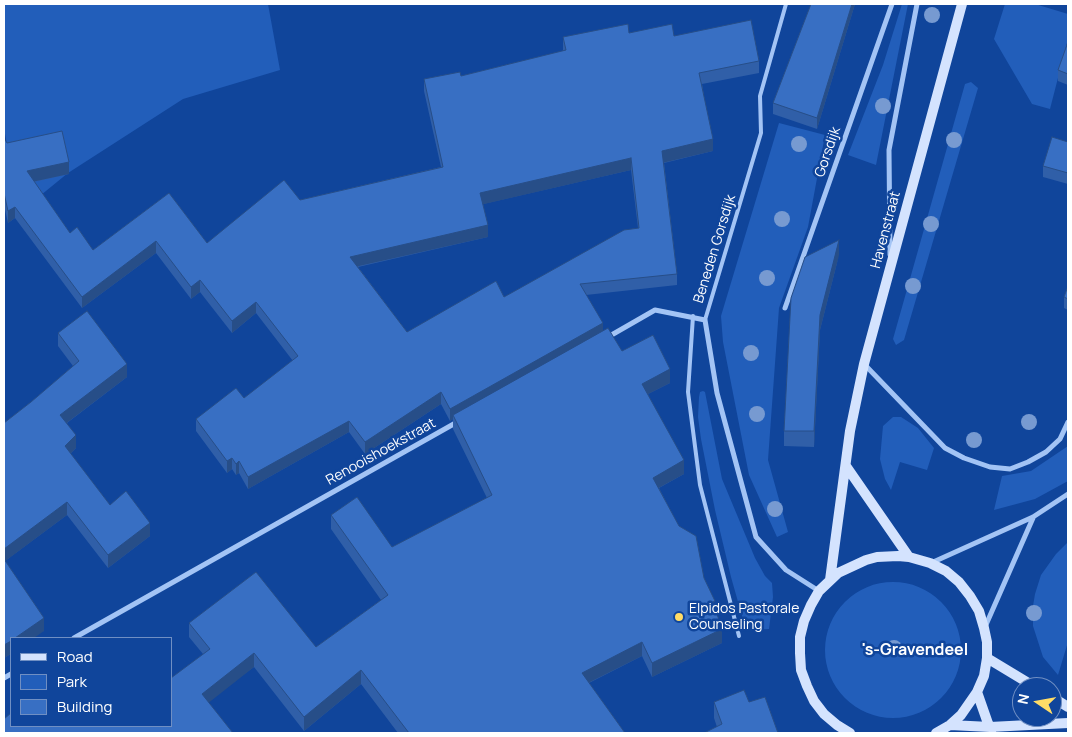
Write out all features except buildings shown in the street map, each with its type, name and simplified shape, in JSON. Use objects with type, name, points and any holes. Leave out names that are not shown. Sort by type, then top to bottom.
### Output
[{"type":"street","name":"Gorsdijk","points":[[785,308],[892,4]]},
{"type":"street","points":[[890,264],[889,150],[917,4]]},
{"type":"street","name":"Havenstraat","points":[[830,580],[850,431],[864,364],[962,4]]},
{"type":"street","points":[[603,340],[655,310],[693,316],[705,320]]},
{"type":"street","name":"Beneden Gorsdijk","points":[[705,320],[717,393],[756,537],[786,570],[820,591]]},
{"type":"street","points":[[864,364],[945,448],[964,458],[990,467],[1010,468],[1028,462],[1046,452],[1060,439],[1068,422]]},
{"type":"street","name":"Renooishoekstraat","points":[[76,637],[464,418]]},
{"type":"street","points":[[846,466],[909,557]]},
{"type":"street","points":[[930,563],[1033,517],[1068,494]]},
{"type":"street","points":[[984,628],[1033,517]]},
{"type":"street","points":[[850,733],[836,725],[824,714],[814,700],[801,670],[800,637],[810,605],[830,580],[848,568],[866,560],[888,556],[909,557],[930,563],[946,572],[959,582],[970,596],[979,611],[984,628],[987,642],[987,658],[984,676],[977,692],[970,704],[950,725],[936,733]]},
{"type":"street","points":[[987,658],[1018,677]]},
{"type":"street","points":[[977,692],[990,730]]},
{"type":"street","points":[[950,725],[990,730],[1068,724]]},
{"type":"lane","name":"Beneden Gorsdijk","points":[[705,320],[761,133],[760,96],[786,4]]},
{"type":"lane","name":"Beneden Gorsdijk","points":[[693,316],[688,392],[700,485],[739,636]]},
{"type":"green space","points":[[4,4],[268,4],[280,70],[183,99],[68,173],[19,213],[4,128]]},
{"type":"green space","points":[[902,4],[908,4],[876,165],[848,155],[883,65]]},
{"type":"green space","points":[[1005,4],[1035,4],[1068,14],[1068,39],[1050,109],[1032,104],[994,39]]},
{"type":"green space","points":[[971,82],[978,88],[904,340],[896,345],[893,339],[965,84]]},
{"type":"green space","points":[[779,123],[825,135],[808,227],[779,308],[768,460],[788,532],[777,537],[749,475],[723,342],[721,316]]},
{"type":"green space","points":[[700,392],[705,392],[722,479],[755,558],[765,576],[772,583],[773,597],[769,629],[746,630],[731,577],[701,439],[698,417],[699,397]]},
{"type":"green space","points":[[893,417],[901,417],[918,428],[934,448],[927,470],[900,462],[891,490],[885,479],[880,459],[883,426]]},
{"type":"green space","points":[[1068,446],[1068,481],[1035,499],[994,510],[1002,476],[1031,471]]},
{"type":"green space","points":[[1068,542],[1068,642],[1058,675],[1043,657],[1033,626],[1033,606],[1041,575],[1056,554]]},
{"type":"green space","points":[[893,582],[919,587],[941,602],[956,624],[961,650],[956,676],[941,698],[919,713],[893,718],[867,713],[845,698],[830,676],[825,650],[830,624],[845,602],[867,587]]},
{"type":"place","name":"Elpidos Pastorale Counseling","points":[[679,617]]},
{"type":"district","name":"'s-Gravendeel","points":[[915,651]]}]
